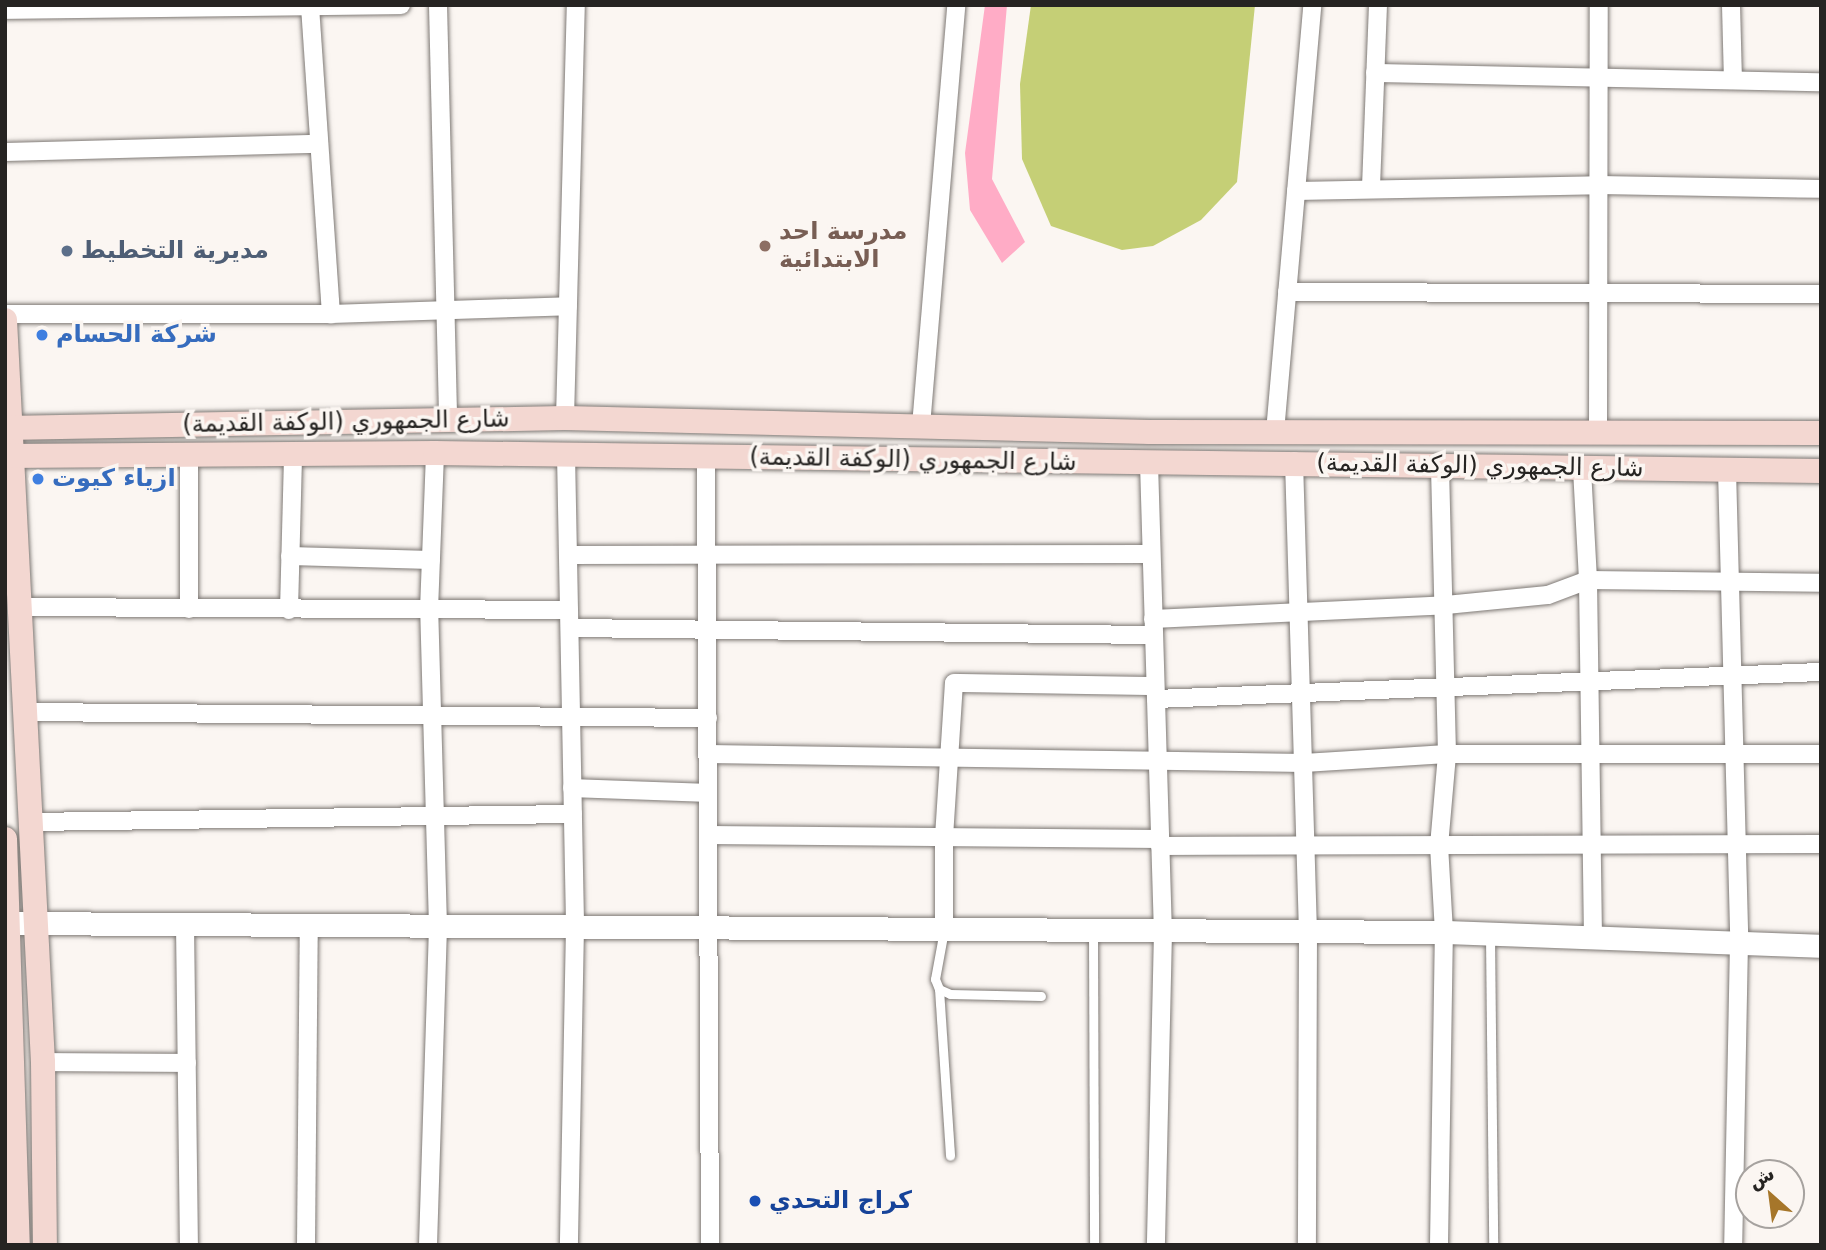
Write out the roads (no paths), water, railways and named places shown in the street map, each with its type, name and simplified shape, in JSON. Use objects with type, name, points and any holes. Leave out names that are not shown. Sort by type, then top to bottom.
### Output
[{"type":"main road","points":[[5,320],[7,456],[21,607],[43,1062],[45,1245]]},
{"type":"main road","name":"شارع الجمهوري (الوكفة القديمة)","points":[[7,428],[565,418],[1275,432],[1821,433]]},
{"type":"main road","points":[[625,419],[625,456]]},
{"type":"main road","points":[[889,460],[890,425]]},
{"type":"main road","name":"شارع الجمهوري (الوكفة القديمة)","points":[[7,456],[189,456],[293,452],[566,454],[1149,463],[1294,461],[1582,469],[1821,471]]},
{"type":"main road","points":[[5,839],[18,1245]]},
{"type":"street","points":[[5,10],[401,5]]},
{"type":"street","points":[[438,5],[448,420]]},
{"type":"street","points":[[565,418],[576,5]]},
{"type":"street","points":[[921,426],[956,5]]},
{"type":"street","points":[[1275,432],[1312,5]]},
{"type":"street","points":[[1371,187],[1378,5]]},
{"type":"street","points":[[1598,432],[1599,5]]},
{"type":"street","points":[[1731,5],[1733,80]]},
{"type":"street","points":[[310,6],[331,314]]},
{"type":"street","points":[[1375,73],[1821,82]]},
{"type":"street","points":[[5,152],[319,144]]},
{"type":"street","points":[[1296,191],[1371,187],[1599,185],[1821,189]]},
{"type":"street","points":[[1287,292],[1597,291],[1821,294]]},
{"type":"street","points":[[5,314],[331,314],[568,306]]},
{"type":"street","points":[[289,610],[293,452]]},
{"type":"street","points":[[428,1245],[438,926],[429,610],[435,453]]},
{"type":"street","points":[[566,454],[575,927],[569,1245]]},
{"type":"street","points":[[189,456],[189,609]]},
{"type":"street","points":[[706,458],[710,1245]]},
{"type":"street","points":[[1294,461],[1308,933],[1307,1245]]},
{"type":"street","points":[[1149,463],[1163,932],[1156,1245]]},
{"type":"street","points":[[1438,1245],[1444,932],[1439,846],[1447,754],[1446,605],[1440,465]]},
{"type":"street","points":[[1582,469],[1588,580],[1587,682],[1593,938]]},
{"type":"street","points":[[1727,470],[1739,942],[1733,1245]]},
{"type":"street","points":[[568,555],[1151,554]]},
{"type":"street","points":[[290,556],[431,560]]},
{"type":"street","points":[[21,607],[429,610],[707,631],[1154,627],[1300,613],[1446,605],[1548,595],[1588,580],[1821,583]]},
{"type":"street","points":[[944,930],[944,837],[954,683],[1156,693],[1302,694],[1821,672]]},
{"type":"street","points":[[24,712],[432,713],[571,718],[708,718]]},
{"type":"street","points":[[708,754],[1304,763],[1447,754],[1821,754]]},
{"type":"street","points":[[572,788],[708,793]]},
{"type":"street","points":[[31,822],[573,814]]},
{"type":"street","points":[[708,835],[944,837],[1306,846],[1821,844]]},
{"type":"street","points":[[8,923],[1093,932],[1444,932],[1490,936],[1821,946]]},
{"type":"street","points":[[186,924],[189,1245]]},
{"type":"street","points":[[306,1245],[309,925]]},
{"type":"street","points":[[43,1062],[187,1063]]},
{"type":"lane","points":[[944,930],[934,979],[939,989],[950,1156]]},
{"type":"lane","points":[[1093,932],[1094,1245]]},
{"type":"lane","points":[[1490,936],[1493,1245]]},
{"type":"lane","points":[[939,989],[950,994],[1041,996]]},
{"type":"place","name":"مدرسة احد الابتدائية","points":[[765,246]]},
{"type":"place","name":"مديرية التخطيط","points":[[67,251]]},
{"type":"place","name":"شركة الحسام","points":[[42,335]]},
{"type":"place","name":"ازياء كيوت","points":[[38,479]]},
{"type":"place","name":"كراج التحدي","points":[[755,1201]]}]
